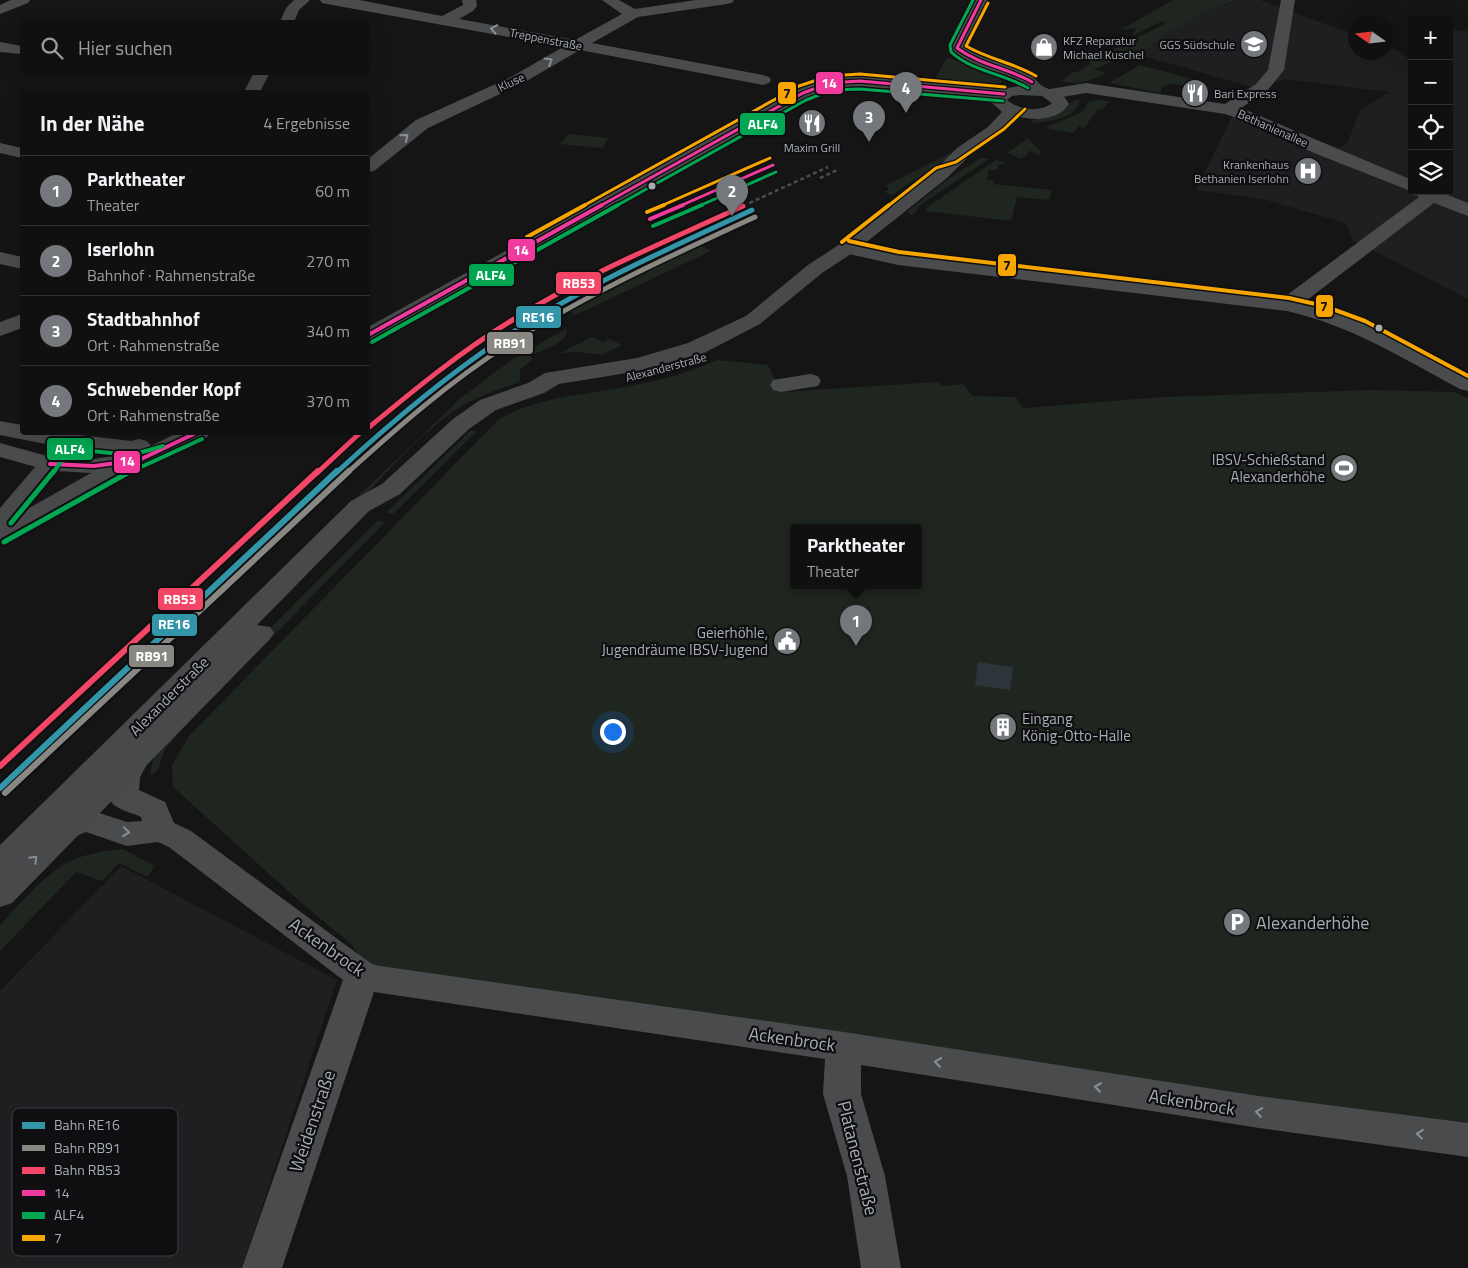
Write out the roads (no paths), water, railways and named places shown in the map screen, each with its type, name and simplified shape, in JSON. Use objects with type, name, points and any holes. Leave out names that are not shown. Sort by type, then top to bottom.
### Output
[{"type":"main road","points":[[981,0],[957,46],[960,52],[972,58],[1020,74],[1049,95],[1060,106],[1054,111],[1030,114],[1012,111],[1002,106],[1001,97]]},
{"type":"main road","points":[[288,20],[294,3]]},
{"type":"main road","points":[[972,58],[978,63],[1009,76],[1018,83],[1021,90]]},
{"type":"main road","points":[[253,90],[260,75]]},
{"type":"main road","points":[[370,334],[803,93],[846,81],[874,81],[1001,97],[1021,90],[1049,95]]},
{"type":"main road","name":"Alexanderstraße","points":[[0,894],[85,807],[338,528],[360,506],[391,489],[461,424],[488,405],[536,388],[564,388],[649,373],[693,361],[722,350],[767,324],[790,308],[830,272],[848,248],[870,228],[941,174],[964,152],[999,127],[1012,111]]},
{"type":"main road","name":"Alexanderstraße","points":[[941,174],[959,169],[1001,141],[1021,126],[1030,114]]},
{"type":"main road","points":[[0,524],[50,464],[68,437],[132,448],[169,435]]},
{"type":"main road","points":[[0,535],[102,477],[193,435]]},
{"type":"main road","points":[[50,464],[94,466],[139,460]]},
{"type":"main road","name":"Alexanderstraße","points":[[135,759],[381,512],[391,489]]},
{"type":"main road","name":"Alexanderstraße","points":[[0,864],[85,807]]},
{"type":"street","points":[[0,10],[24,0]]},
{"type":"street","name":"Treppenstraße","points":[[327,0],[576,44],[763,80]]},
{"type":"street","points":[[445,20],[468,8],[470,6],[469,0]]},
{"type":"street","points":[[609,0],[624,10],[634,13],[727,0]]},
{"type":"street","points":[[1228,109],[1259,90],[1271,79],[1276,70],[1288,0]]},
{"type":"street","name":"Kluse","points":[[370,165],[422,124],[517,80],[576,44],[634,13]]},
{"type":"street","points":[[0,47],[20,50]]},
{"type":"street","name":"Bethanienallee","points":[[1049,95],[1097,91],[1228,109],[1252,117],[1320,149],[1408,185]]},
{"type":"street","points":[[0,148],[20,153]]},
{"type":"street","points":[[1287,305],[1426,195]]},
{"type":"street","points":[[1430,195],[1468,210]]},
{"type":"street","points":[[848,248],[898,259],[1287,305],[1321,313],[1362,328],[1468,384]]},
{"type":"street","points":[[0,258],[20,263]]},
{"type":"street","points":[[0,330],[20,321]]},
{"type":"street","points":[[781,385],[810,381]]},
{"type":"street","points":[[0,428],[20,431]]},
{"type":"street","points":[[53,435],[68,437]]},
{"type":"street","points":[[0,450],[50,464]]},
{"type":"street","points":[[85,807],[125,776],[135,759]]},
{"type":"street","points":[[85,807],[154,810],[161,830],[127,834],[85,807]]},
{"type":"street","name":"Ackenbrock","points":[[161,830],[180,839],[204,856],[362,975],[380,980],[844,1047],[1259,1112],[1468,1140]]},
{"type":"street","name":"Weidenstraße","points":[[262,1268],[362,975]]},
{"type":"street","name":"Platanenstraße","points":[[844,1047],[842,1094],[866,1176],[881,1268]]},
{"type":"railway","points":[[746,205],[743,206],[828,167]]},
{"type":"railway","points":[[820,178],[837,170]]},
{"type":"rail line","name":"RB53","points":[[370,426],[453,360],[513,319],[577,284],[743,206]]},
{"type":"rail line","name":"RE16","points":[[0,788],[338,471],[442,382],[502,339],[571,298],[643,261],[752,210]]},
{"type":"rail line","name":"RB91","points":[[5,793],[342,478],[419,410],[473,368],[540,325],[610,286],[755,217]]},
{"type":"rail line","name":"RB53","points":[[0,766],[358,435]]},
{"type":"place","name":"GGS Südschule","points":[[1254,44]]},
{"type":"place","name":"KFZ Reparatur Michael Kuschel","points":[[1044,47]]},
{"type":"place","name":"Bari Express","points":[[1195,93]]},
{"type":"place","name":"Schwebender Kopf","points":[[906,113]]},
{"type":"place","name":"Maxim Grill","points":[[812,123]]},
{"type":"place","name":"Stadtbahnhof","points":[[869,142]]},
{"type":"place","name":"Krankenhaus Bethanien Iserlohn","points":[[1308,171]]},
{"type":"place","name":"Iserlohn","points":[[732,216]]},
{"type":"place","name":"IBSV-Schießstand Alexanderhöhe","points":[[1344,468]]},
{"type":"place","name":"Geierhöhle, Jugendräume IBSV-Jugend","points":[[787,641]]},
{"type":"place","name":"Parktheater","points":[[856,646]]},
{"type":"place","name":"Eingang König-Otto-Halle","points":[[1003,727]]},
{"type":"place","name":"Alexanderhöhe","points":[[1237,922]]}]
